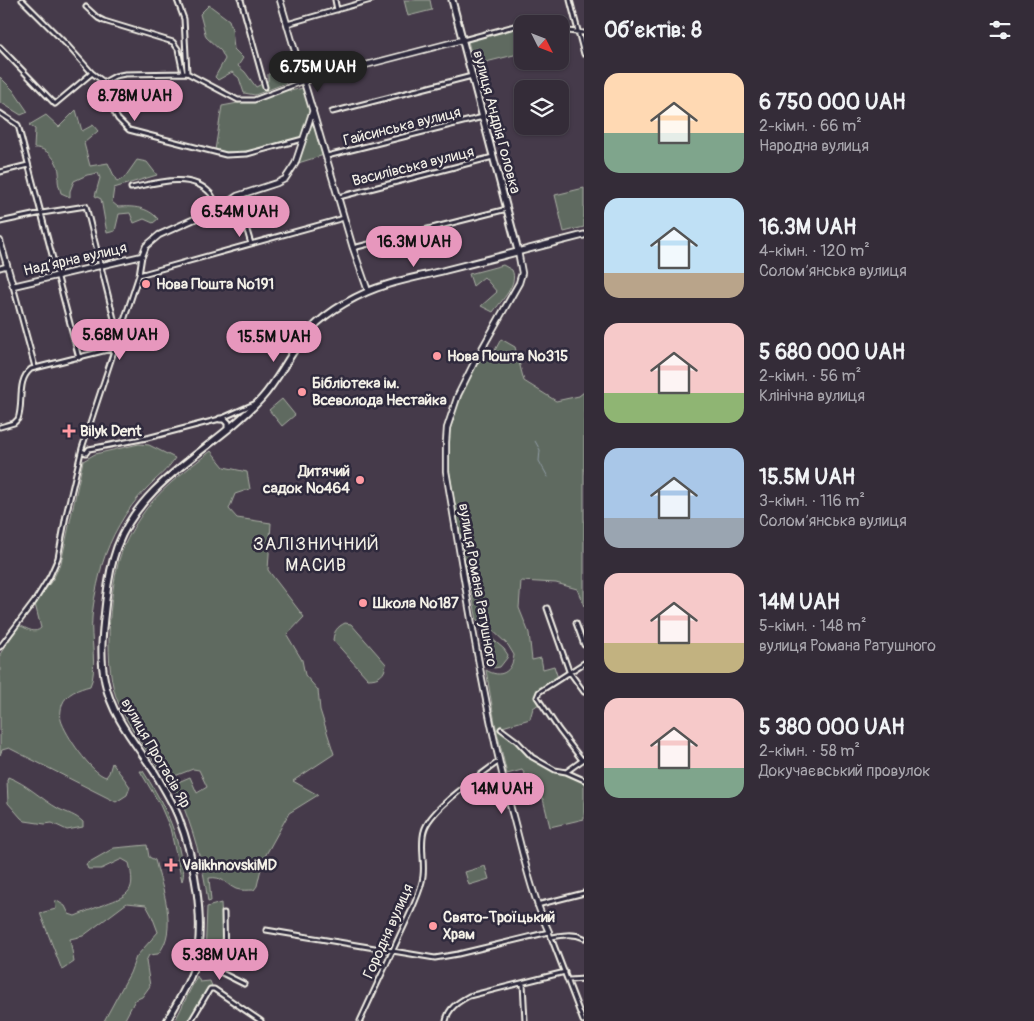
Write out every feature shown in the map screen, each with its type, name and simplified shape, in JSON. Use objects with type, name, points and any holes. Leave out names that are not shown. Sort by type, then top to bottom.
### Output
[{"type":"main road","name":"вулиця Андрія Головка","points":[[452,0],[518,251]]},
{"type":"main road","name":"вулиця Протасів Яр","points":[[167,1021],[196,960],[199,935],[198,907],[195,880],[184,832],[170,798],[127,732],[113,707],[105,682],[102,640],[111,566],[118,544],[129,521],[156,488],[259,401],[270,388],[298,345],[310,330],[329,313],[368,291],[584,235]]},
{"type":"main road","points":[[220,419],[228,422],[228,429]]},
{"type":"street","points":[[22,0],[104,82],[114,112],[123,126],[129,130],[226,155],[247,154],[303,139]]},
{"type":"street","points":[[177,0],[184,19],[185,73]]},
{"type":"street","points":[[241,0],[265,86]]},
{"type":"street","points":[[280,0],[353,248],[368,291]]},
{"type":"street","points":[[335,0],[337,10]]},
{"type":"street","points":[[287,24],[371,0]]},
{"type":"street","points":[[570,0],[584,54]]},
{"type":"street","points":[[86,7],[104,21],[173,42],[178,48],[185,73]]},
{"type":"street","points":[[104,82],[115,76],[125,74],[185,73],[230,96],[246,101],[254,100],[304,81],[514,26]]},
{"type":"street","points":[[569,31],[584,33]]},
{"type":"street","points":[[0,48],[55,104],[92,72]]},
{"type":"street","points":[[332,112],[472,76]]},
{"type":"street","points":[[0,647],[34,602],[50,576],[58,558],[82,451],[139,275],[142,256],[146,246],[159,235],[219,208],[237,196],[284,179],[295,164],[313,110]]},
{"type":"street","points":[[0,113],[18,125],[79,358]]},
{"type":"street","name":"Гайсинська вулиця","points":[[327,156],[483,117]]},
{"type":"street","name":"Василівська вулиця","points":[[339,197],[493,157]]},
{"type":"street","points":[[0,172],[28,165]]},
{"type":"street","points":[[131,188],[174,180],[186,181],[200,185],[211,193],[219,208]]},
{"type":"street","points":[[237,196],[251,244]]},
{"type":"street","points":[[0,222],[86,206],[118,336]]},
{"type":"street","points":[[353,248],[507,209]]},
{"type":"street","points":[[139,275],[345,218]]},
{"type":"street","points":[[0,241],[35,368]]},
{"type":"street","name":"вулиця Романа Ратушного","points":[[518,251],[522,272],[519,283],[460,389],[450,415],[446,442],[446,471],[482,679],[499,761],[537,905],[549,932]]},
{"type":"street","name":"Надʼярна вулиця","points":[[13,286],[142,256]]},
{"type":"street","points":[[0,268],[7,266]]},
{"type":"street","points":[[91,334],[116,328]]},
{"type":"street","points":[[104,330],[107,342],[111,341],[115,348]]},
{"type":"street","points":[[0,427],[14,423],[18,419],[24,375],[31,368],[115,348]]},
{"type":"street","points":[[82,451],[86,453],[89,449],[147,438],[220,419],[259,401]]},
{"type":"street","points":[[84,446],[87,446],[89,449]]},
{"type":"street","points":[[547,608],[569,671],[584,692]]},
{"type":"street","points":[[576,624],[584,645]]},
{"type":"street","points":[[566,772],[583,760],[559,730],[537,697],[539,692],[584,663]]},
{"type":"street","points":[[501,729],[517,741],[532,757],[555,770],[566,772],[584,780]]},
{"type":"street","name":"Городня вулиця","points":[[360,1021],[412,909],[423,877],[423,837],[427,823],[437,810],[499,761]]},
{"type":"street","points":[[537,905],[584,893]]},
{"type":"street","points":[[220,972],[224,965],[224,913]]},
{"type":"street","points":[[266,930],[435,958],[549,932],[583,1019]]},
{"type":"street","points":[[552,937],[569,934],[584,938]]},
{"type":"street","points":[[196,960],[207,963],[244,984]]},
{"type":"street","points":[[446,1021],[450,1009],[459,1001],[469,996],[566,972]]},
{"type":"street","points":[[569,980],[584,979]]},
{"type":"street","points":[[523,983],[526,1021]]},
{"type":"street","points":[[191,1021],[206,994],[214,989],[261,1021]]},
{"type":"green space","points":[[404,0],[430,0],[432,10],[408,16]]},
{"type":"green space","points":[[209,5],[229,20],[234,49],[243,58],[238,66],[256,87],[268,81],[268,74],[278,73],[281,64],[286,83],[255,95],[244,93],[239,78],[232,72],[218,80],[215,77],[225,59],[221,51],[206,37],[200,14]]},
{"type":"green space","points":[[514,27],[514,55],[474,65],[468,41],[478,38],[478,36]]},
{"type":"green space","points":[[0,77],[13,90],[28,112],[21,115],[0,102]]},
{"type":"green space","points":[[288,87],[290,91],[303,88],[310,110],[301,137],[248,151],[226,152],[215,150],[222,106],[254,100]]},
{"type":"green space","points":[[76,110],[82,131],[93,125],[98,131],[84,143],[90,166],[108,163],[117,182],[125,177],[137,160],[147,162],[157,175],[114,188],[112,202],[118,207],[135,207],[150,212],[158,219],[153,223],[144,219],[134,223],[130,213],[119,214],[115,231],[107,233],[101,199],[95,196],[100,178],[98,173],[87,175],[74,181],[70,197],[61,193],[58,182],[58,167],[51,155],[43,150],[34,148],[35,129],[29,125],[46,115],[59,127]]},
{"type":"green space","points":[[313,110],[327,154],[295,164]]},
{"type":"green space","points":[[584,188],[584,227],[564,232],[555,195]]},
{"type":"green space","points":[[503,265],[512,270],[514,275],[513,281],[508,292],[493,312],[481,306],[497,292],[484,277],[473,286],[469,274]]},
{"type":"green space","points":[[501,339],[515,347],[524,381],[556,401],[579,396],[584,392],[584,606],[577,589],[556,583],[521,581],[519,608],[529,633],[532,660],[541,658],[543,669],[554,666],[558,678],[537,692],[535,697],[539,704],[533,708],[530,719],[499,728],[500,731],[516,742],[531,758],[552,769],[566,772],[584,780],[584,819],[550,827],[543,799],[522,770],[507,774],[495,723],[486,670],[496,674],[505,672],[511,666],[514,655],[508,645],[490,628],[487,630],[477,620],[449,466],[449,433],[459,400],[486,349],[493,354]]},
{"type":"green space","points":[[282,399],[295,415],[282,426],[269,410]]},
{"type":"green space","points":[[139,444],[149,445],[175,458],[132,506],[109,545],[102,565],[93,612],[94,663],[92,680],[90,686],[77,690],[67,697],[62,705],[61,712],[63,726],[86,761],[106,777],[112,763],[130,787],[127,795],[116,802],[9,748],[2,750],[0,755],[0,654],[19,626],[34,631],[41,628],[35,604],[53,579],[61,563],[83,461],[95,454]]},
{"type":"green space","points":[[211,451],[224,467],[247,472],[250,489],[235,494],[229,509],[237,518],[271,523],[268,570],[304,617],[287,635],[302,660],[305,675],[318,690],[320,710],[334,754],[293,781],[318,795],[289,813],[263,860],[257,886],[254,890],[238,890],[221,879],[209,878],[211,901],[208,902],[193,833],[178,793],[176,793],[171,785],[190,777],[197,793],[207,787],[199,770],[193,769],[167,779],[134,732],[118,702],[113,688],[110,671],[109,632],[115,575],[130,534],[154,499]]},
{"type":"green space","points":[[345,623],[351,624],[386,664],[381,676],[368,679],[333,640],[336,630]]},
{"type":"green space","points":[[481,629],[504,649],[508,655],[500,667],[494,668],[485,661]]},
{"type":"green space","points":[[140,771],[143,771],[150,781],[171,823],[183,867],[182,881],[170,828],[160,805]]},
{"type":"green space","points":[[8,777],[83,822],[83,827],[67,830],[52,823],[45,824],[25,821],[8,803]]},
{"type":"green space","points":[[147,845],[149,857],[155,860],[165,896],[168,921],[167,933],[164,944],[158,954],[149,955],[146,961],[150,986],[142,997],[135,1000],[124,1021],[104,1021],[130,973],[136,957],[158,932],[146,905],[127,903],[83,936],[70,939],[74,962],[62,970],[40,913],[56,909],[55,901],[57,901],[65,906],[69,914],[75,916],[120,898],[129,891],[131,886],[132,880],[129,863],[122,859],[101,869],[88,869],[86,864],[114,848]]},
{"type":"green space","points":[[485,866],[489,879],[469,885],[465,872]]},
{"type":"green space","points":[[221,903],[223,949],[221,963],[217,966],[205,958],[207,907]]},
{"type":"green space","points":[[197,976],[200,982],[210,981],[212,986],[207,989],[189,1021],[175,1021]]},
{"type":"waterway","points":[[535,441],[540,450],[539,461],[548,477]]},
{"type":"place","name":"Нова Пошта №191","points":[[146,284]]},
{"type":"place","name":"Нова Пошта №315","points":[[437,356]]},
{"type":"place","name":"Бібліотека ім. Всеволода Нестайка","points":[[302,392]]},
{"type":"place","name":"Bilyk Dent","points":[[69,431]]},
{"type":"place","name":"Дитячий садок №464","points":[[360,480]]},
{"type":"place","name":"Школа №187","points":[[363,603]]},
{"type":"place","name":"ValikhnovskiMD","points":[[171,865]]},
{"type":"place","name":"Свято-Троїцький Храм","points":[[433,926]]},
{"type":"district","name":"ЗАЛІЗНИЧНИЙ МАСИВ","points":[[316,554]]}]
